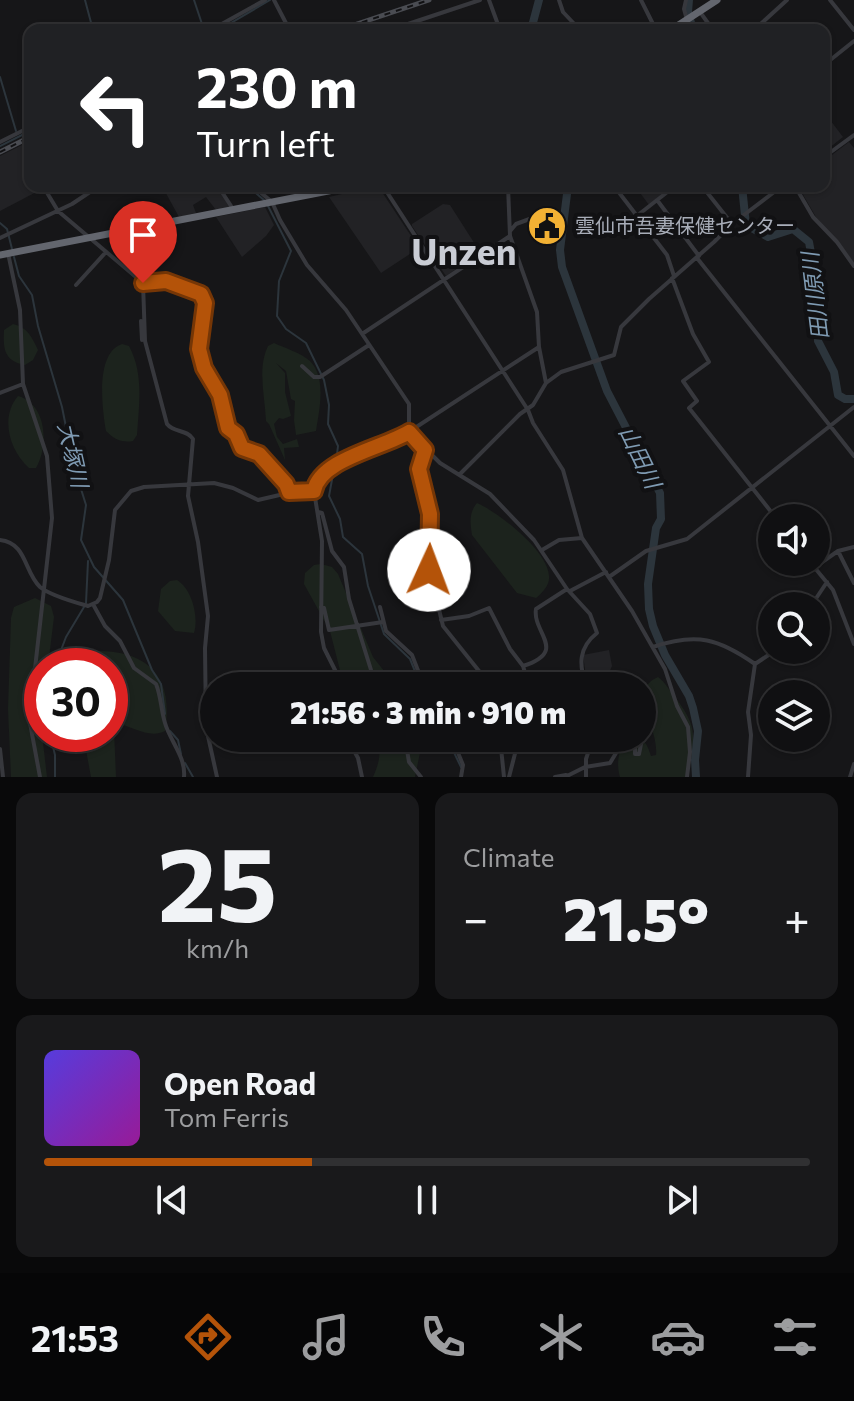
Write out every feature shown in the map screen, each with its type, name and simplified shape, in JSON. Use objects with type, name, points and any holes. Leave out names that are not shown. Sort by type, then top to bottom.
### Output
[{"type":"highway","points":[[680,24],[717,0]]},
{"type":"highway","points":[[4,254],[320,192]]},
{"type":"street","points":[[222,24],[265,0]]},
{"type":"street","points":[[274,0],[286,24]]},
{"type":"street","points":[[408,24],[480,0]]},
{"type":"street","points":[[489,0],[498,24]]},
{"type":"street","points":[[559,0],[563,12],[574,24]]},
{"type":"street","points":[[641,0],[653,24]]},
{"type":"street","points":[[686,0],[684,9],[704,24]]},
{"type":"street","points":[[761,24],[787,0]]},
{"type":"street","points":[[830,0],[854,30]]},
{"type":"street","points":[[830,60],[854,41]]},
{"type":"street","points":[[0,142],[24,130]]},
{"type":"street","points":[[830,153],[854,135]]},
{"type":"street","points":[[47,192],[58,211],[143,283],[166,281],[201,294],[205,303],[199,349],[204,368],[220,395],[228,428],[236,434],[242,448],[259,454],[286,484],[289,492]]},
{"type":"street","points":[[0,238],[58,211],[89,192]]},
{"type":"street","points":[[222,192],[233,209]]},
{"type":"street","points":[[259,192],[307,265],[346,310],[409,404],[409,432],[425,450],[490,494],[542,550],[568,590],[590,614],[597,630],[581,653],[584,672]]},
{"type":"street","points":[[387,192],[528,410],[563,470],[582,538],[654,647],[688,727],[690,752],[687,777]]},
{"type":"street","points":[[508,192],[510,234],[535,304],[546,383]]},
{"type":"street","points":[[619,192],[671,261],[673,277],[693,334],[709,362],[683,381],[697,401],[689,408],[765,504]]},
{"type":"street","points":[[638,215],[667,192]]},
{"type":"street","points":[[707,192],[732,224]]},
{"type":"street","points":[[460,474],[520,414],[528,410],[546,383],[572,366],[615,354],[621,327],[732,224],[774,192]]},
{"type":"street","points":[[798,192],[813,217],[854,266]]},
{"type":"street","points":[[657,200],[854,456]]},
{"type":"street","points":[[362,334],[510,234],[516,224],[535,217]]},
{"type":"street","points":[[76,285],[106,252]]},
{"type":"street","points":[[4,254],[21,320],[23,384],[42,437],[48,467],[52,535],[30,723],[40,777]]},
{"type":"street","points":[[143,283],[145,341],[167,424],[170,428],[190,434],[193,439],[188,496],[198,542],[208,623],[205,648],[206,727],[217,777]]},
{"type":"street","points":[[142,343],[144,318]]},
{"type":"street","points":[[302,366],[314,377],[322,376],[369,345]]},
{"type":"street","points":[[336,672],[322,639],[322,541],[314,491],[318,479],[336,465],[409,432],[539,347]]},
{"type":"street","points":[[0,393],[23,384]]},
{"type":"street","points":[[523,666],[538,660],[546,648],[545,636],[535,616],[536,609],[650,549],[687,539],[854,407]]},
{"type":"street","points":[[425,450],[419,469],[430,514],[428,564],[441,620],[446,631],[482,672]]},
{"type":"street","points":[[0,540],[17,547],[37,583],[45,590],[83,605],[93,605],[100,598],[105,579],[115,510],[131,491],[144,487],[190,484],[224,485],[258,500],[289,492],[314,491]]},
{"type":"street","points":[[318,512],[322,513],[332,551],[344,567],[356,627],[371,672]]},
{"type":"street","points":[[542,550],[559,540],[582,538]]},
{"type":"street","points":[[830,557],[854,547]]},
{"type":"street","points":[[838,551],[854,583]]},
{"type":"street","points":[[822,576],[833,590],[854,644]]},
{"type":"street","points":[[820,592],[827,582]]},
{"type":"street","points":[[93,605],[105,626],[120,641],[134,668],[156,684],[164,720],[185,769],[184,777]]},
{"type":"street","points":[[321,607],[324,608],[328,630],[381,622]]},
{"type":"street","points":[[380,607],[381,622],[412,655],[419,672]]},
{"type":"street","points":[[441,620],[469,616],[489,608],[525,672]]},
{"type":"street","points":[[654,647],[695,639],[722,643],[755,664]]},
{"type":"street","points":[[748,777],[751,735],[748,712],[755,664],[758,662]]},
{"type":"street","points":[[0,749],[3,777]]},
{"type":"street","points":[[355,752],[362,777]]},
{"type":"street","points":[[408,752],[411,766],[421,777]]},
{"type":"street","points":[[458,752],[464,772],[461,777]]},
{"type":"street","points":[[502,752],[506,777]]},
{"type":"street","points":[[506,777],[514,752]]},
{"type":"street","points":[[586,777],[589,752]]},
{"type":"street","points":[[555,777],[613,762],[618,752]]},
{"type":"street","points":[[850,777],[854,764]]},
{"type":"shaded area","points":[[830,120],[843,137],[830,147]]},
{"type":"shaded area","points":[[849,142],[854,148],[854,263],[816,217],[801,192],[830,192],[830,156]]},
{"type":"shaded area","points":[[24,144],[24,192],[36,192],[0,211],[0,156]]},
{"type":"shaded area","points":[[165,192],[221,192],[231,207],[216,210],[206,197],[193,205],[196,213],[179,217]]},
{"type":"shaded area","points":[[350,192],[382,192],[419,248],[381,273],[329,197]]},
{"type":"shaded area","points":[[639,192],[665,192],[649,205]]},
{"type":"shaded area","points":[[443,204],[450,205],[480,252],[446,276],[412,226]]},
{"type":"shaded area","points":[[265,207],[274,225],[242,257],[216,217]]},
{"type":"shaded area","points":[[13,324],[28,333],[38,350],[33,360],[25,365],[13,361],[6,353],[4,330]]},
{"type":"shaded area","points":[[274,343],[310,361],[319,376],[320,385],[316,431],[296,435],[295,401],[291,399],[286,371],[276,363],[285,373],[285,392],[291,416],[279,418],[274,424],[277,437],[283,444],[297,439],[299,447],[284,448],[285,460],[266,421],[263,392],[265,355],[268,346]]},
{"type":"shaded area","points":[[122,344],[129,346],[139,379],[137,435],[133,441],[118,440],[106,431],[103,409],[104,369],[113,349]]},
{"type":"shaded area","points":[[18,396],[28,400],[35,408],[43,427],[43,449],[36,468],[29,468],[22,461],[9,433],[9,414]]},
{"type":"shaded area","points":[[477,503],[509,523],[540,555],[549,579],[546,588],[536,598],[517,593],[472,535],[471,518]]},
{"type":"shaded area","points":[[314,565],[332,567],[338,574],[373,657],[385,672],[340,672],[330,631],[304,584],[305,573]]},
{"type":"shaded area","points":[[177,580],[187,590],[193,604],[196,619],[194,633],[175,631],[158,611],[161,589],[170,581]]},
{"type":"shaded area","points":[[35,598],[51,606],[54,617],[50,648],[24,648],[24,752],[44,752],[47,777],[11,777],[8,709],[14,607]]},
{"type":"shaded area","points":[[609,650],[612,666],[609,672],[585,672],[583,655]]},
{"type":"shaded area","points":[[128,655],[154,672],[166,697],[165,731],[147,733],[128,727]]},
{"type":"shaded area","points":[[656,678],[665,684],[683,708],[692,727],[688,777],[620,777],[620,752],[649,752],[651,756],[656,755]]},
{"type":"shaded area","points":[[86,752],[115,752],[116,777],[91,777]]},
{"type":"shaded area","points":[[379,752],[420,752],[415,777],[373,777]]},
{"type":"waterway","points":[[85,0],[91,24]]},
{"type":"waterway","points":[[194,0],[202,24]]},
{"type":"waterway","points":[[229,24],[270,0]]},
{"type":"waterway","name":"山田川","points":[[533,24],[539,0]]},
{"type":"waterway","name":"田川原川","points":[[689,0],[691,24]]},
{"type":"waterway","points":[[0,77],[16,131]]},
{"type":"waterway","points":[[0,146],[24,134]]},
{"type":"waterway","points":[[255,192],[265,201]]},
{"type":"waterway","name":"山田川","points":[[567,192],[560,250],[562,267],[607,391],[660,493],[661,519],[656,528],[648,584],[649,609],[665,655],[693,708],[698,731],[696,777]]},
{"type":"waterway","name":"田川原川","points":[[743,192],[746,225],[768,237],[793,229],[809,242],[821,308],[818,341],[834,372],[838,395],[854,399]]},
{"type":"waterway","points":[[268,206],[291,251],[279,281],[277,316],[286,329],[306,343],[324,380],[329,405],[328,424],[338,446],[336,462]]},
{"type":"waterway","name":"大塚川","points":[[0,223],[7,229],[12,249]]},
{"type":"waterway","name":"大塚川","points":[[14,257],[19,276],[32,295],[62,407],[74,478],[86,505],[81,540],[94,567],[123,600],[152,670],[161,684],[165,714]]},
{"type":"waterway","points":[[334,469],[329,496],[340,519],[343,537],[362,554],[368,586],[384,634],[410,659],[415,672]]},
{"type":"waterway","points":[[86,603],[88,561]]},
{"type":"waterway","points":[[62,648],[84,607]]},
{"type":"waterway","name":"大塚川","points":[[170,731],[178,740],[181,754]]},
{"type":"waterway","points":[[54,752],[55,777]]},
{"type":"waterway","points":[[454,752],[461,767]]},
{"type":"waterway","name":"大塚川","points":[[185,763],[193,777]]},
{"type":"railway","points":[[357,24],[429,0]]},
{"type":"railway","points":[[0,152],[24,140]]},
{"type":"place","name":"雲仙市吾妻保健センター","points":[[547,226]]},
{"type":"district","name":"Unzen","points":[[464,252]]},
{"type":"route","points":[[143,283],[171,282],[197,291],[204,298],[199,349],[204,368],[220,395],[228,428],[238,436],[242,448],[259,454],[271,471],[286,484],[289,492],[314,491],[318,479],[338,464],[409,432],[425,450],[419,469],[430,514],[429,570]]}]
